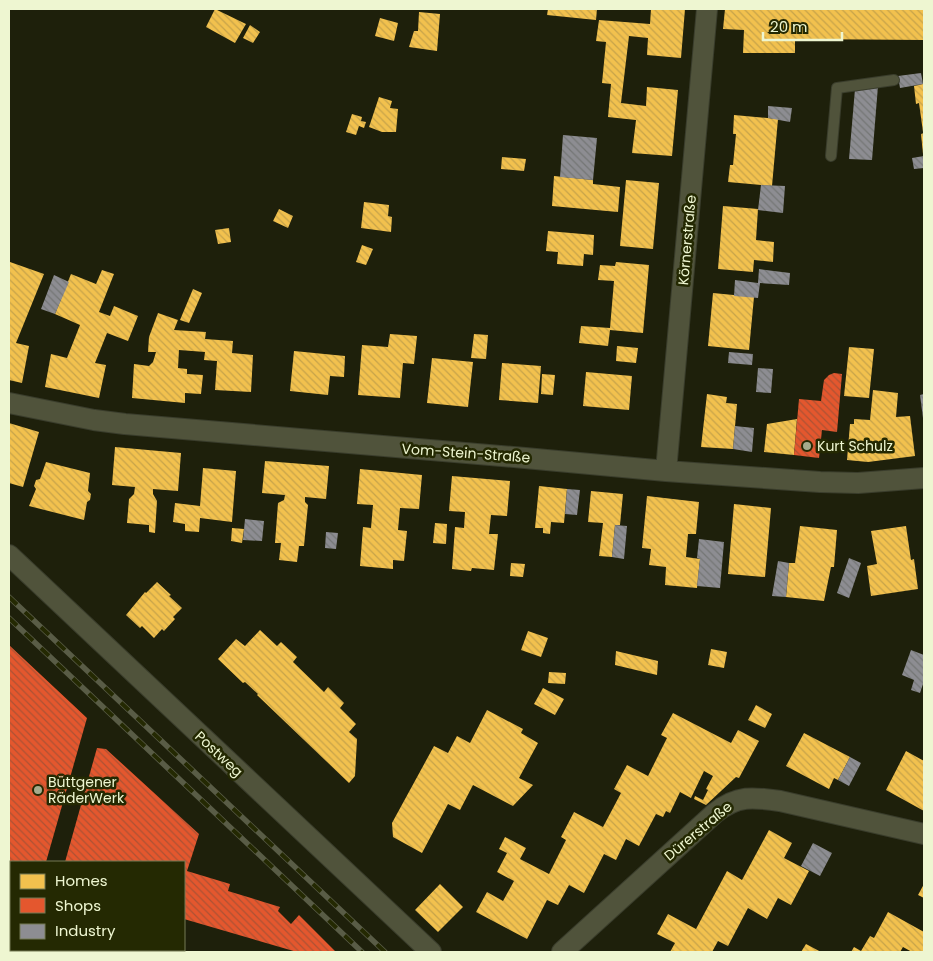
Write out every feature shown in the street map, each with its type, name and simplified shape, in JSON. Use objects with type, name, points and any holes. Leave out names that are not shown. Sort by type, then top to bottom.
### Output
[{"type":"street","name":"Körnerstraße","points":[[666,471],[707,9]]},
{"type":"street","name":"Vom-Stein-Straße","points":[[9,403],[125,424],[666,471],[820,482],[866,482],[924,478]]},
{"type":"street","name":"Postweg","points":[[9,555],[431,952]]},
{"type":"street","name":"Dürerstraße","points":[[562,952],[715,813],[734,800],[757,798],[780,801],[924,834]]},
{"type":"lane","points":[[831,156],[837,88],[894,80]]},
{"type":"building: Homes","points":[[215,9],[246,24],[235,43],[206,27]]},
{"type":"building: Homes","points":[[548,9],[597,9],[596,20],[547,15]]},
{"type":"building: Homes","points":[[651,9],[685,9],[681,58],[647,55],[648,38],[629,36],[621,103],[646,106],[647,87],[678,90],[672,156],[632,153],[636,120],[608,117],[611,84],[602,83],[606,42],[596,41],[599,20],[650,24]]},
{"type":"building: Homes","points":[[725,9],[924,9],[924,40],[795,39],[795,53],[743,53],[744,30],[723,29]]},
{"type":"building: Homes","points":[[419,12],[440,14],[437,51],[409,47],[414,31],[418,31]]},
{"type":"building: Homes","points":[[380,18],[398,23],[394,41],[375,36]]},
{"type":"building: Homes","points":[[250,25],[260,32],[253,43],[243,38]]},
{"type":"building: Homes","points":[[924,84],[923,132],[919,103],[916,104],[914,86]]},
{"type":"building: Homes","points":[[379,97],[392,101],[390,108],[398,109],[396,132],[382,132],[369,127]]},
{"type":"building: Homes","points":[[352,114],[362,117],[361,121],[366,122],[364,128],[359,126],[356,135],[346,132]]},
{"type":"building: Homes","points":[[734,115],[778,119],[772,186],[728,182],[730,165],[733,165],[736,134],[733,134]]},
{"type":"building: Homes","points":[[924,133],[924,154],[923,154],[921,134]]},
{"type":"building: Homes","points":[[502,157],[526,159],[524,171],[501,169]]},
{"type":"building: Homes","points":[[554,176],[593,180],[593,184],[620,187],[618,212],[552,206]]},
{"type":"building: Homes","points":[[626,180],[659,183],[653,249],[620,246]]},
{"type":"building: Homes","points":[[364,202],[389,205],[388,216],[392,217],[391,232],[361,228]]},
{"type":"building: Homes","points":[[723,206],[758,209],[756,240],[774,242],[773,262],[754,260],[753,272],[718,269]]},
{"type":"building: Homes","points":[[279,209],[293,216],[288,228],[273,221]]},
{"type":"building: Homes","points":[[229,228],[231,242],[218,244],[215,230]]},
{"type":"building: Homes","points":[[548,231],[594,235],[593,255],[584,254],[583,266],[557,264],[558,252],[546,251]]},
{"type":"building: Homes","points":[[362,245],[373,249],[366,265],[356,262]]},
{"type":"building: Homes","points":[[10,262],[44,274],[16,343],[29,346],[22,383],[9,380]]},
{"type":"building: Homes","points":[[616,262],[649,265],[643,333],[610,330],[608,346],[579,343],[581,326],[610,328],[614,281],[598,280],[600,265],[615,266]]},
{"type":"building: Homes","points":[[102,270],[114,274],[99,312],[110,316],[114,306],[138,316],[128,341],[107,333],[95,363],[106,365],[99,398],[45,387],[51,354],[67,358],[80,325],[55,314],[71,274],[96,284]]},
{"type":"building: Homes","points":[[193,289],[202,293],[189,323],[180,320]]},
{"type":"building: Homes","points":[[713,293],[754,297],[749,350],[708,346]]},
{"type":"building: Homes","points":[[158,313],[178,320],[174,330],[206,332],[205,339],[233,341],[232,353],[253,355],[251,392],[215,390],[217,361],[204,360],[205,352],[179,350],[178,368],[187,369],[187,374],[203,375],[201,394],[185,393],[185,403],[132,398],[134,364],[149,366],[153,362],[156,352],[148,352],[149,337]]},
{"type":"building: Homes","points":[[390,334],[417,336],[414,364],[403,363],[400,398],[358,395],[362,345],[388,347]]},
{"type":"building: Homes","points":[[474,334],[488,335],[486,359],[471,358]]},
{"type":"building: Homes","points":[[617,346],[638,348],[636,363],[616,361]]},
{"type":"building: Homes","points":[[849,347],[874,349],[869,398],[844,396]]},
{"type":"building: Homes","points":[[294,351],[345,356],[344,377],[330,376],[328,395],[290,391]]},
{"type":"building: Homes","points":[[432,358],[473,362],[468,407],[427,403]]},
{"type":"building: Homes","points":[[502,363],[541,366],[538,403],[499,400]]},
{"type":"building: Homes","points":[[586,372],[632,376],[629,410],[583,406]]},
{"type":"building: Homes","points":[[542,374],[555,375],[553,395],[541,394]]},
{"type":"building: Homes","points":[[873,390],[898,393],[896,417],[910,416],[915,456],[868,462],[847,460],[850,424],[854,424],[854,419],[870,420]]},
{"type":"building: Homes","points":[[707,394],[727,397],[726,403],[737,404],[733,449],[701,447]]},
{"type":"building: Homes","points":[[797,419],[794,455],[764,452],[767,424]]},
{"type":"building: Homes","points":[[9,423],[39,432],[23,487],[9,483]]},
{"type":"building: Homes","points":[[115,447],[181,453],[178,491],[153,489],[153,494],[157,501],[155,533],[149,532],[149,525],[127,523],[129,499],[134,494],[135,487],[112,485]]},
{"type":"building: Homes","points":[[265,461],[329,466],[326,499],[305,497],[305,502],[308,505],[304,546],[299,546],[297,562],[279,560],[281,543],[275,543],[278,503],[284,500],[285,495],[262,493]]},
{"type":"building: Homes","points":[[46,462],[90,473],[88,491],[91,494],[90,500],[87,502],[84,520],[29,506],[36,489],[34,486],[36,480],[40,479]]},
{"type":"building: Homes","points":[[203,468],[236,471],[232,522],[200,518],[199,532],[185,531],[185,524],[173,522],[175,503],[200,506]]},
{"type":"building: Homes","points":[[360,469],[422,475],[419,509],[400,508],[398,530],[407,531],[404,561],[393,560],[393,569],[360,566],[363,527],[371,528],[373,505],[357,504]]},
{"type":"building: Homes","points":[[452,476],[510,481],[507,516],[491,515],[489,534],[498,534],[494,570],[472,568],[471,571],[452,569],[455,527],[464,528],[465,512],[449,511]]},
{"type":"building: Homes","points":[[539,486],[567,489],[564,523],[551,522],[550,534],[543,533],[543,528],[535,528]]},
{"type":"building: Homes","points":[[591,491],[623,494],[620,525],[615,525],[612,557],[599,556],[603,523],[588,522]]},
{"type":"building: Homes","points":[[647,496],[699,502],[696,534],[688,534],[686,557],[700,559],[697,588],[665,585],[666,567],[649,565],[651,549],[642,548]]},
{"type":"building: Homes","points":[[734,504],[771,508],[765,577],[728,574]]},
{"type":"building: Homes","points":[[435,523],[447,524],[446,544],[433,543]]},
{"type":"building: Homes","points":[[800,526],[837,530],[834,567],[831,567],[824,601],[786,597],[789,563],[795,563]]},
{"type":"building: Homes","points":[[906,526],[911,560],[914,559],[918,589],[871,596],[867,566],[877,564],[871,531]]},
{"type":"building: Homes","points":[[232,528],[244,529],[242,543],[231,541]]},
{"type":"building: Homes","points":[[511,563],[525,564],[523,577],[510,576]]},
{"type":"building: Homes","points":[[157,582],[182,608],[173,617],[175,619],[164,631],[162,629],[154,638],[142,626],[140,628],[126,615],[145,592]]},
{"type":"building: Homes","points":[[260,630],[277,646],[281,642],[297,657],[293,662],[324,692],[328,687],[344,703],[340,708],[356,724],[349,732],[357,739],[355,776],[349,783],[258,694],[245,682],[243,683],[218,659],[236,639],[245,646]]},
{"type":"building: Homes","points":[[528,631],[548,638],[541,657],[521,650]]},
{"type":"building: Homes","points":[[711,649],[727,652],[724,668],[708,665]]},
{"type":"building: Homes","points":[[616,651],[658,661],[657,675],[615,665]]},
{"type":"building: Homes","points":[[549,672],[566,673],[565,684],[548,683]]},
{"type":"building: Homes","points":[[543,688],[564,699],[555,715],[534,704]]},
{"type":"building: Homes","points":[[756,705],[772,714],[765,728],[748,720]]},
{"type":"building: Homes","points":[[487,710],[523,729],[521,733],[538,743],[519,778],[533,785],[513,806],[473,785],[460,810],[448,804],[422,853],[393,837],[392,823],[434,746],[448,753],[457,736],[470,743]]},
{"type":"building: Homes","points":[[673,713],[731,743],[738,730],[759,741],[739,778],[736,777],[706,805],[694,799],[695,796],[703,800],[713,776],[704,771],[691,798],[680,792],[670,813],[666,811],[663,817],[656,814],[639,846],[626,839],[616,860],[604,854],[584,893],[569,885],[558,905],[547,900],[527,939],[476,912],[487,892],[503,901],[514,881],[497,872],[507,853],[499,849],[505,837],[526,848],[520,859],[549,874],[566,840],[561,837],[574,812],[603,827],[621,793],[614,789],[627,765],[648,776],[667,738],[661,735]]},
{"type":"building: Homes","points":[[804,733],[850,757],[838,780],[834,778],[829,789],[786,766]]},
{"type":"building: Homes","points":[[906,751],[924,761],[924,811],[886,790]]},
{"type":"building: Homes","points":[[769,830],[792,843],[784,858],[809,871],[791,905],[778,898],[767,919],[748,908],[728,946],[718,941],[712,952],[670,952],[675,943],[657,934],[668,914],[696,929],[727,871],[742,880]]},
{"type":"building: Homes","points":[[440,884],[463,907],[438,932],[415,910]]},
{"type":"building: Homes","points":[[924,884],[924,898],[918,895]]},
{"type":"building: Homes","points":[[888,912],[924,932],[924,952],[912,952],[903,947],[900,952],[851,952],[854,947],[861,951],[870,936],[874,938]]},
{"type":"building: Homes","points":[[806,944],[821,952],[801,952]]},
{"type":"building: Shops","points":[[834,373],[842,374],[837,432],[822,430],[819,458],[794,455],[799,399],[821,401],[824,380]]},
{"type":"building: Shops","name":"Büttgener RäderWerk","points":[[9,645],[87,718],[46,861],[10,861],[9,868]]},
{"type":"building: Shops","points":[[97,748],[106,749],[199,834],[187,871],[230,884],[228,891],[280,907],[278,911],[291,924],[299,915],[335,951],[297,952],[185,919],[185,861],[65,861]]},
{"type":"building: Industry","points":[[921,73],[923,84],[900,88],[898,76]]},
{"type":"building: Industry","points":[[878,86],[872,160],[849,159],[855,89]]},
{"type":"building: Industry","points":[[768,106],[792,108],[790,122],[768,118]]},
{"type":"building: Industry","points":[[563,135],[597,138],[593,180],[560,177]]},
{"type":"building: Industry","points":[[924,156],[924,168],[914,169],[912,158]]},
{"type":"building: Industry","points":[[761,185],[785,186],[783,213],[758,210]]},
{"type":"building: Industry","points":[[759,269],[790,273],[789,285],[760,283],[758,298],[734,296],[735,280],[758,283]]},
{"type":"building: Industry","points":[[54,275],[69,282],[55,314],[41,309]]},
{"type":"building: Industry","points":[[729,352],[753,354],[752,365],[728,363]]},
{"type":"building: Industry","points":[[758,368],[773,369],[771,393],[756,392]]},
{"type":"building: Industry","points":[[924,394],[924,418],[923,418],[920,395]]},
{"type":"building: Industry","points":[[735,426],[754,428],[752,452],[733,449]]},
{"type":"building: Industry","points":[[567,489],[580,490],[577,515],[565,514]]},
{"type":"building: Industry","points":[[245,519],[264,521],[262,541],[243,540]]},
{"type":"building: Industry","points":[[615,525],[627,526],[624,559],[612,557]]},
{"type":"building: Industry","points":[[326,532],[338,533],[336,549],[325,548]]},
{"type":"building: Industry","points":[[699,539],[724,542],[720,588],[697,586],[700,559],[697,558]]},
{"type":"building: Industry","points":[[849,558],[861,563],[849,598],[837,593]]},
{"type":"building: Industry","points":[[778,561],[789,563],[786,597],[772,596]]},
{"type":"building: Industry","points":[[911,650],[924,655],[924,681],[920,693],[911,690],[914,680],[902,675]]},
{"type":"building: Industry","points":[[850,757],[861,763],[849,786],[838,780]]},
{"type":"building: Industry","points":[[813,843],[832,853],[820,876],[801,866]]},
{"type":"railway","points":[[9,597],[385,952]]},
{"type":"railway","points":[[9,618],[362,952]]},
{"type":"place","name":"Kurt Schulz","points":[[807,446]]},
{"type":"place","name":"Büttgener RäderWerk","points":[[38,790]]}]
